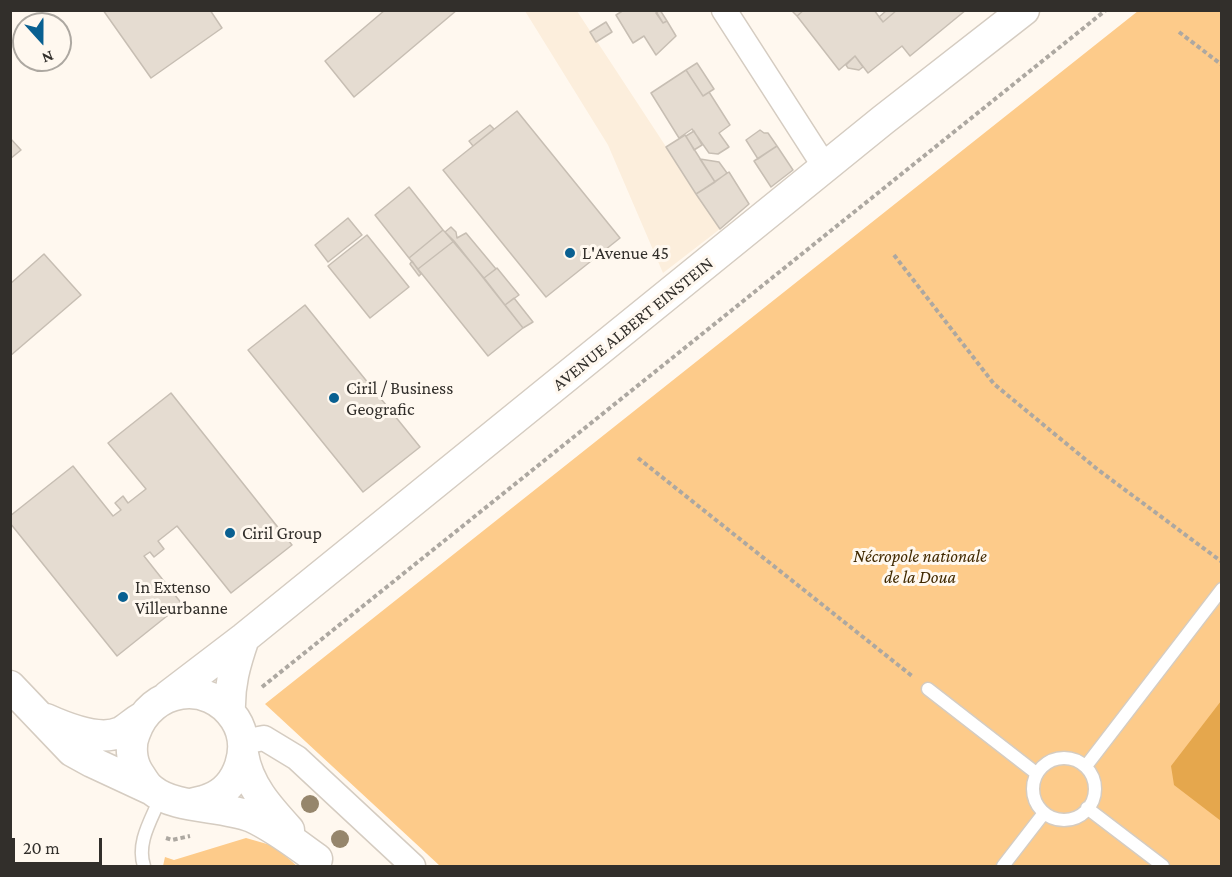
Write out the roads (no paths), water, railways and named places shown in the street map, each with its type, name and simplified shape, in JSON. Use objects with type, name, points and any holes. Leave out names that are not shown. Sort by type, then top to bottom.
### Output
[{"type":"street","points":[[724,10],[825,167]]},
{"type":"street","name":"AVENUE ALBERT EINSTEIN","points":[[168,696],[244,638],[825,167],[1024,10]]},
{"type":"street","points":[[230,712],[229,690],[234,666],[244,638]]},
{"type":"street","points":[[10,686],[72,751],[166,800],[225,809],[251,817],[279,831],[321,863]]},
{"type":"street","points":[[38,715],[72,730],[94,735],[119,733],[168,696],[183,693],[202,694],[216,700],[230,712],[237,723],[246,771],[257,791],[278,818],[321,863]]},
{"type":"street","points":[[141,718],[132,748],[135,767],[156,793]]},
{"type":"street","points":[[243,748],[264,738],[297,758],[413,867]]},
{"type":"street","points":[[191,804],[210,799],[226,788],[238,772],[243,748]]},
{"type":"lane","points":[[1086,766],[1221,589]]},
{"type":"lane","points":[[928,689],[1036,773]]},
{"type":"lane","points":[[1065,757],[1086,766],[1095,782],[1093,801],[1087,808],[1072,819],[1062,820],[1044,813],[1037,805],[1033,795],[1033,784],[1036,773],[1044,764],[1065,757]]},
{"type":"lane","points":[[144,867],[141,856],[143,838],[147,831],[156,793]]},
{"type":"lane","points":[[1087,808],[1163,867]]},
{"type":"lane","points":[[1003,867],[1044,813]]},
{"type":"place","name":"L'Avenue 45","points":[[570,253]]},
{"type":"place","name":"Ciril / Business Geografic","points":[[334,398]]},
{"type":"place","name":"Ciril Group","points":[[230,533]]},
{"type":"place","name":"In Extenso Villeurbanne","points":[[123,597]]},
{"type":"park label","name":"Nécropole nationale de la Doua","points":[[920,566]]}]
